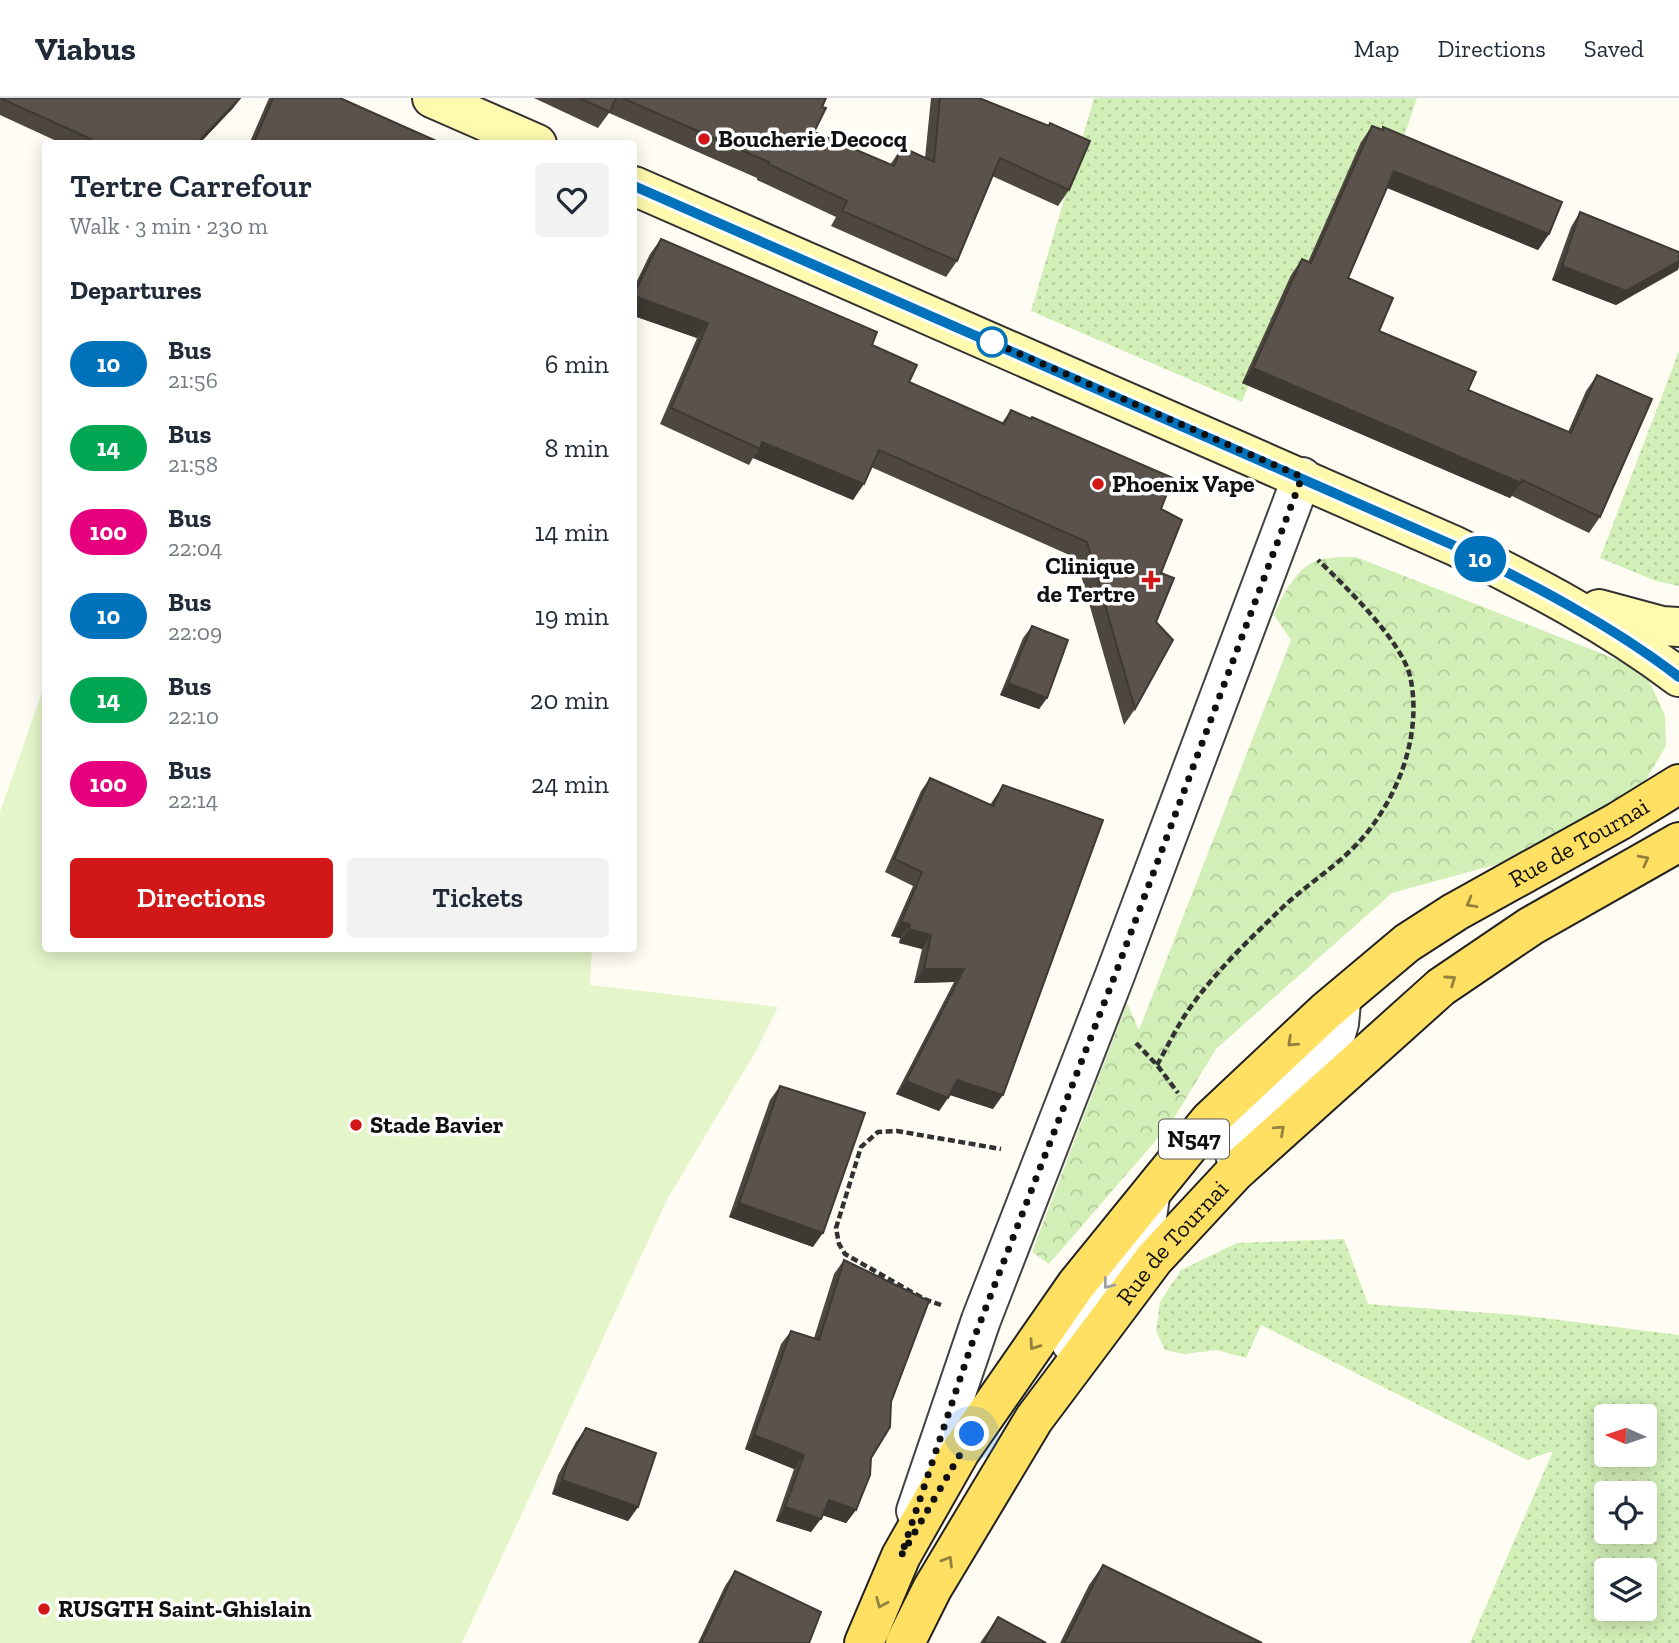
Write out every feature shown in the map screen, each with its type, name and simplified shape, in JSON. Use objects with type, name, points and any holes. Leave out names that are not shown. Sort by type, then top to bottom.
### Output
[{"type":"main road","points":[[432,98],[528,140]]},
{"type":"main road","points":[[637,187],[1455,546],[1560,599],[1657,660],[1679,677]]},
{"type":"main road","points":[[1560,599],[1662,626],[1679,627]]},
{"type":"main road","name":"Rue de Tournai","points":[[864,1643],[901,1556],[960,1452],[1076,1285],[1210,1120],[1348,992],[1407,943],[1454,912],[1619,821],[1679,784]]},
{"type":"main road","name":"Rue de Tournai","points":[[905,1643],[932,1589],[1034,1419],[1154,1259],[1235,1172],[1441,987],[1531,926],[1679,842]]},
{"type":"street","name":"Rue de Tournai","points":[[901,1556],[981,1320],[1115,975],[1302,477]]},
{"type":"lane","points":[[1235,1172],[1228,1154],[1228,1145],[1233,1136],[1342,1035],[1348,992]]},
{"type":"lane","points":[[1077,1359],[1066,1346],[1068,1335],[1147,1233],[1153,1218],[1158,1181]]},
{"type":"path","points":[[1184,1101],[1157,1065],[1194,1002],[1234,956],[1285,905],[1358,843],[1381,814],[1408,754],[1413,720],[1409,674],[1392,641],[1344,585],[1282,527]]},
{"type":"path","points":[[981,1320],[924,1299],[845,1254],[839,1244],[836,1228],[861,1147],[878,1132],[897,1131],[1044,1156]]},
{"type":"green space","points":[[1094,98],[1417,98],[1399,152],[1363,138],[1307,278],[1293,273],[1242,402],[1031,311]]},
{"type":"green space","points":[[1679,351],[1679,586],[1656,581],[1600,558]]},
{"type":"green space","points":[[1356,557],[1636,667],[1649,681],[1665,715],[1666,746],[1646,780],[1616,803],[1527,856],[1392,893],[1216,1049],[1171,1123],[1049,1264],[1032,1252],[1127,1003],[1139,1030],[1291,640],[1274,615],[1291,583],[1303,569],[1318,560]]},
{"type":"green space","name":"Stade Bavier","points":[[42,693],[42,952],[592,952],[590,985],[778,1007],[756,1051],[668,1198],[462,1643],[0,1643],[0,812]]},
{"type":"green space","points":[[1344,1239],[1368,1304],[1528,1316],[1679,1335],[1679,1643],[1470,1643],[1553,1451],[1527,1460],[1261,1325],[1246,1358],[1217,1350],[1184,1354],[1165,1350],[1156,1331],[1160,1302],[1181,1270],[1237,1243]]},
{"type":"building","points":[[0,98],[240,98],[200,140],[91,139]]},
{"type":"building","points":[[273,98],[340,98],[434,140],[255,140]]},
{"type":"building","points":[[579,98],[616,98],[610,112]]},
{"type":"building","points":[[622,98],[826,98],[822,107],[826,108],[814,132],[894,166],[902,147],[934,162],[940,98],[979,98],[1049,126],[1050,123],[1090,141],[1069,190],[1000,158],[957,261],[842,211],[847,201],[768,164],[769,162]]},
{"type":"building","points":[[1372,126],[1383,130],[1383,127],[1562,202],[1549,234],[1394,171],[1348,278],[1393,298],[1379,331],[1476,372],[1468,390],[1571,433],[1597,375],[1652,399],[1600,517],[1522,480],[1521,483],[1253,368],[1302,259],[1311,263]]},
{"type":"building","points":[[1580,212],[1679,252],[1679,261],[1626,291],[1562,266]]},
{"type":"building","points":[[661,239],[877,332],[872,345],[917,365],[909,382],[1004,424],[1011,410],[1031,419],[1032,417],[1173,478],[1161,509],[1182,520],[1161,573],[1174,578],[1156,622],[1173,640],[1135,709],[1087,542],[879,450],[864,484],[762,442],[760,449],[671,408],[708,323],[637,297],[637,287]]},
{"type":"building","points":[[1032,626],[1068,640],[1047,698],[1008,683]]},
{"type":"building","points":[[930,778],[993,806],[1003,785],[1103,820],[1003,1095],[957,1080],[948,1098],[906,1081],[964,969],[924,969],[931,935],[909,929],[910,924],[901,922],[922,872],[894,859]]},
{"type":"building","points":[[780,1086],[865,1113],[823,1233],[739,1203]]},
{"type":"building","points":[[844,1260],[929,1301],[891,1402],[890,1427],[871,1458],[870,1475],[856,1510],[829,1500],[821,1519],[785,1507],[804,1455],[754,1435],[791,1331],[819,1340]]},
{"type":"building","points":[[586,1428],[656,1453],[638,1507],[562,1480],[568,1461]]},
{"type":"building","points":[[1103,1565],[1262,1643],[1064,1643]]},
{"type":"building","points":[[735,1571],[821,1612],[809,1643],[701,1643]]},
{"type":"building","points":[[998,1617],[1046,1643],[983,1643]]},
{"type":"bus line","name":"10","points":[[637,187],[1455,546],[1560,599],[1657,660],[1679,677]]},
{"type":"place","name":"Boucherie Decocq","points":[[704,139]]},
{"type":"place","name":"Phoenix Vape","points":[[1098,484]]},
{"type":"place","name":"Clinique de Tertre","points":[[1151,580]]},
{"type":"place","name":"Stade Bavier","points":[[356,1125]]},
{"type":"place","name":"RUSGTH Saint-Ghislain","points":[[44,1609]]},
{"type":"route","points":[[972,1434],[901,1556],[971,1346],[1115,975],[1302,477],[988,340],[992,342]]}]
